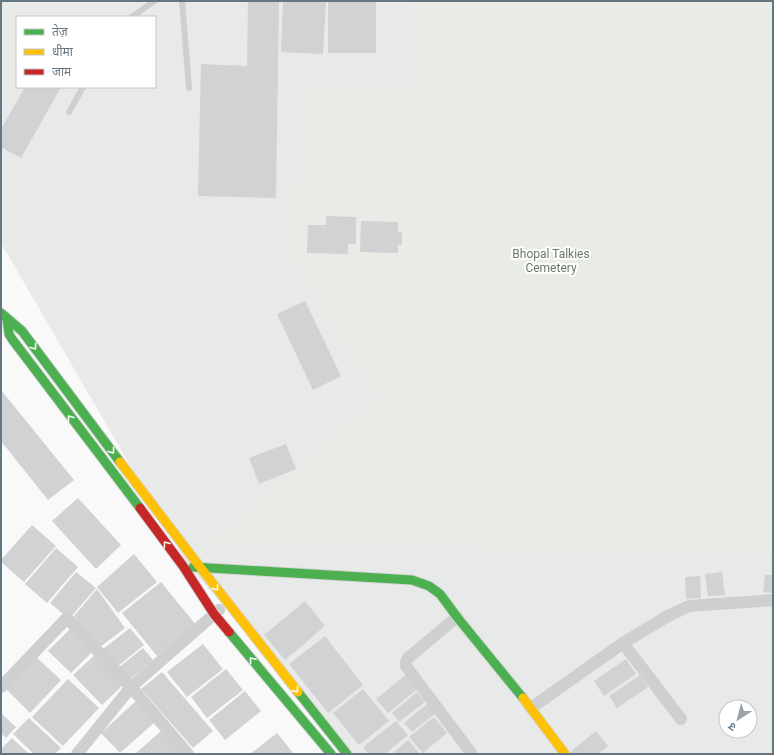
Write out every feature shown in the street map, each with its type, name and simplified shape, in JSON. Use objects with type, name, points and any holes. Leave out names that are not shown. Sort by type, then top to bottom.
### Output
[{"type":"main road","points":[[4,316],[22,331],[200,567],[348,754]]},
{"type":"main road","points":[[4,316],[12,339],[183,566],[214,614],[330,754]]},
{"type":"main road","points":[[61,406],[72,399]]},
{"type":"main road","points":[[152,526],[163,518]]},
{"type":"main road","points":[[183,566],[412,580],[429,586],[440,594],[531,708],[565,754]]},
{"type":"street","points":[[531,708],[623,644],[668,616],[689,606],[773,600]]},
{"type":"street","points":[[78,754],[131,687],[227,602]]},
{"type":"street","points":[[457,617],[408,658],[406,666],[472,754]]},
{"type":"street","points":[[1,687],[67,618],[131,687],[188,754]]},
{"type":"street","points":[[623,644],[681,719]]},
{"type":"lane","points":[[133,16],[154,1]]},
{"type":"lane","points":[[182,1],[189,88]]},
{"type":"lane","points":[[69,112],[82,88]]},
{"type":"shaded area","points":[[1,1],[773,1],[773,754],[350,754],[188,565],[1,243]]},
{"type":"green space","name":"Bhopal Talkies Cemetery","points":[[410,1],[773,1],[773,553],[207,545],[376,398],[285,251],[308,86],[409,90]]},
{"type":"building","points":[[248,1],[279,1],[276,198],[198,196],[201,64],[247,66]]},
{"type":"building","points":[[283,1],[326,2],[323,54],[281,52]]},
{"type":"building","points":[[328,1],[376,1],[376,53],[328,53]]},
{"type":"building","points":[[24,88],[60,88],[21,158],[1,147],[1,129]]},
{"type":"building","points":[[326,216],[356,217],[356,244],[348,244],[348,254],[307,253],[308,225],[326,225]]},
{"type":"building","points":[[361,221],[398,222],[398,232],[402,232],[402,245],[398,245],[398,253],[360,252]]},
{"type":"building","points":[[305,301],[341,376],[313,390],[277,314]]},
{"type":"building","points":[[1,390],[74,480],[48,500],[1,441]]},
{"type":"building","points":[[286,444],[296,469],[259,484],[249,458]]},
{"type":"building","points":[[78,498],[121,545],[96,569],[52,521]]},
{"type":"building","points":[[32,525],[56,546],[24,582],[1,562],[1,560]]},
{"type":"building","points":[[56,548],[78,567],[47,603],[25,584]]},
{"type":"building","points":[[134,554],[157,582],[118,613],[97,587]]},
{"type":"building","points":[[76,572],[96,588],[69,619],[50,603]]},
{"type":"building","points":[[722,572],[725,595],[708,596],[705,574]]},
{"type":"building","points":[[765,575],[773,575],[773,593],[763,592]]},
{"type":"building","points":[[700,576],[701,598],[686,599],[685,577]]},
{"type":"building","points":[[161,582],[196,625],[157,656],[122,613]]},
{"type":"building","points":[[97,589],[125,628],[99,648],[74,616]]},
{"type":"building","points":[[305,601],[325,626],[285,660],[264,635]]},
{"type":"building","points":[[71,628],[94,650],[71,673],[48,651]]},
{"type":"building","points":[[130,628],[144,645],[117,667],[103,649]]},
{"type":"building","points":[[325,636],[363,685],[328,713],[289,664]]},
{"type":"building","points":[[203,644],[223,669],[187,697],[167,672]]},
{"type":"building","points":[[143,648],[153,660],[128,681],[117,669]]},
{"type":"building","points":[[97,653],[125,683],[102,705],[73,675]]},
{"type":"building","points":[[35,656],[61,680],[30,713],[5,688]]},
{"type":"building","points":[[626,659],[636,674],[604,696],[594,681]]},
{"type":"building","points":[[226,669],[243,690],[207,718],[191,697]]},
{"type":"building","points":[[162,672],[213,731],[193,748],[141,689]]},
{"type":"building","points":[[407,674],[419,688],[388,713],[376,699]]},
{"type":"building","points":[[640,675],[648,687],[617,708],[609,696]]},
{"type":"building","points":[[68,679],[99,708],[63,746],[32,717]]},
{"type":"building","points":[[363,689],[389,721],[359,745],[333,713]]},
{"type":"building","points":[[245,691],[261,711],[225,740],[209,720]]},
{"type":"building","points":[[417,692],[425,702],[399,722],[392,713]]},
{"type":"building","points":[[136,701],[155,722],[120,753],[101,733]]},
{"type":"building","points":[[428,703],[436,713],[412,732],[404,723]]},
{"type":"building","points":[[1,713],[16,727],[6,738],[1,733]]},
{"type":"building","points":[[434,717],[447,733],[423,753],[409,737]]},
{"type":"building","points":[[29,718],[61,748],[55,754],[34,754],[13,734]]},
{"type":"building","points":[[396,721],[408,735],[385,754],[368,754],[363,747]]},
{"type":"building","points":[[161,731],[180,752],[177,754],[135,754]]},
{"type":"building","points":[[596,731],[608,746],[598,754],[572,754],[570,752]]},
{"type":"building","points":[[277,733],[294,754],[250,754]]},
{"type":"building","points":[[12,738],[29,754],[1,754],[1,749]]},
{"type":"building","points":[[408,740],[420,754],[392,754]]},
{"type":"traffic: fast","points":[[1,313],[22,331],[120,462]]},
{"type":"traffic: fast","points":[[7,319],[9,334],[12,339],[140,508]]},
{"type":"traffic: fast","points":[[193,567],[412,580],[429,586],[440,594],[523,698]]},
{"type":"traffic: fast","points":[[229,632],[331,754]]},
{"type":"traffic: fast","points":[[298,692],[347,754]]},
{"type":"traffic: slow","points":[[120,462],[298,692]]},
{"type":"traffic: slow","points":[[523,698],[565,754]]},
{"type":"traffic: jam","points":[[140,508],[183,566],[214,614],[229,632]]}]
